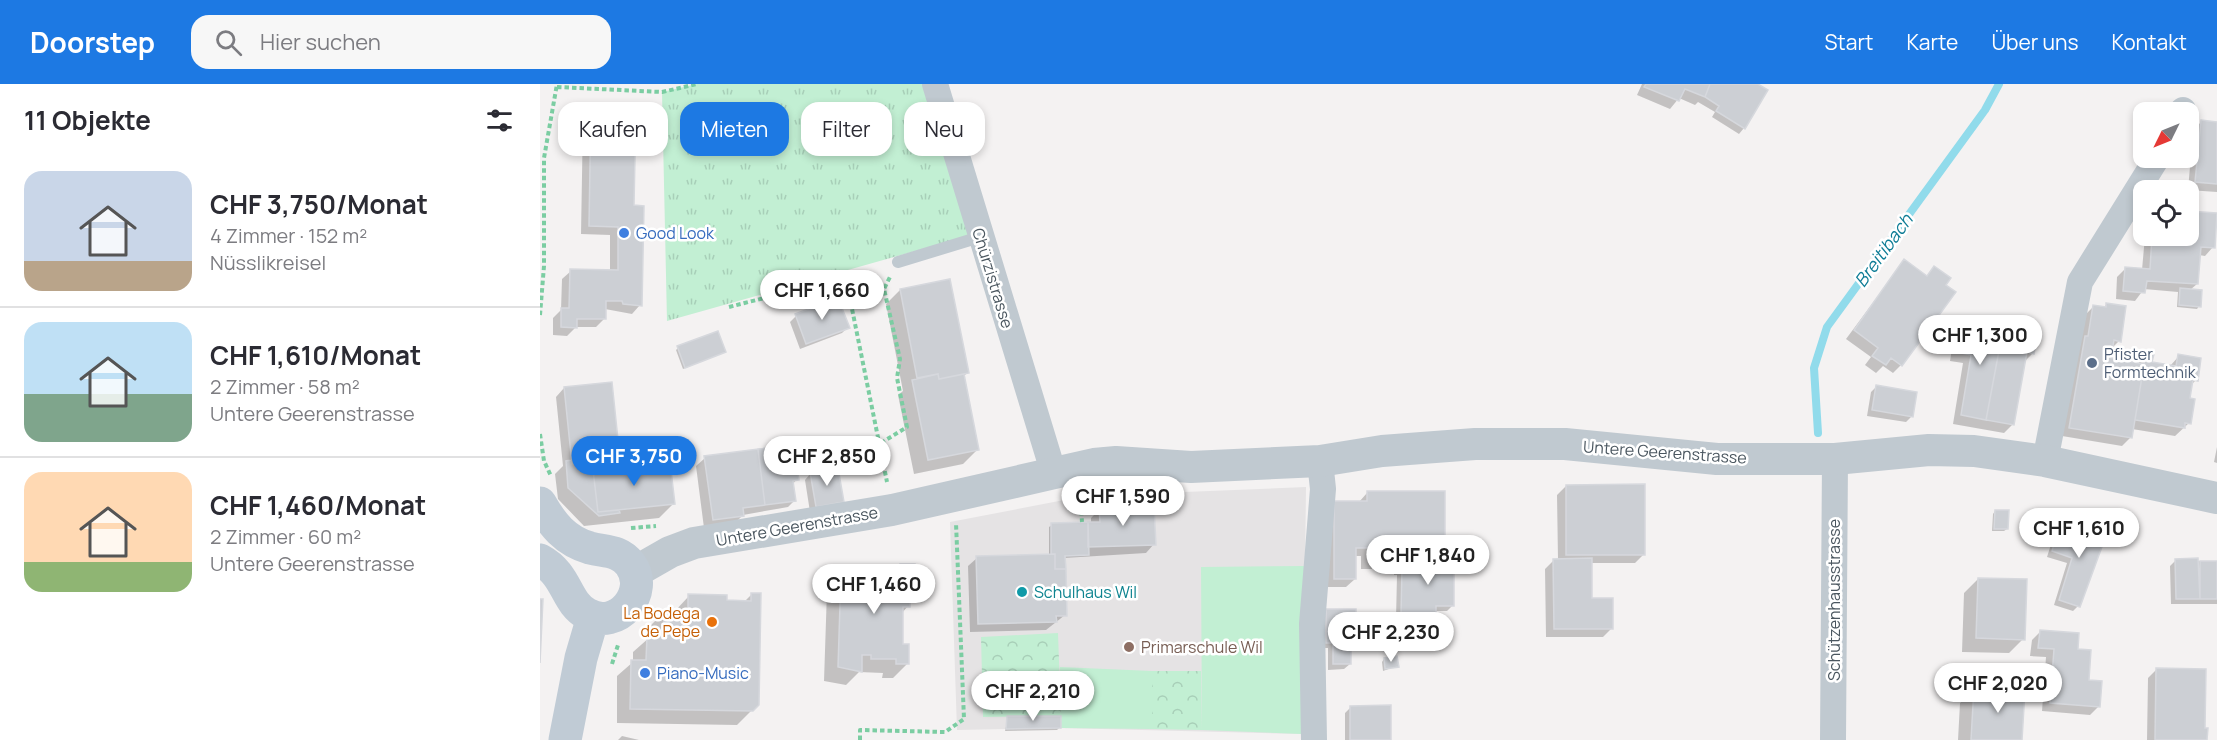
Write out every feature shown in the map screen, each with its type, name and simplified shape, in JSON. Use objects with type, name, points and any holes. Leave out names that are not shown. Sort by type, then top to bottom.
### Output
[{"type":"main road","points":[[540,560],[559,574],[574,602],[593,617],[613,617],[628,608],[636,591],[635,572],[618,553],[590,548],[570,539],[552,523],[547,492]]},
{"type":"main road","points":[[565,740],[581,658],[593,617]]},
{"type":"street","name":"Chürzistrasse","points":[[935,84],[1053,471]]},
{"type":"street","points":[[2045,461],[2080,282],[2151,168]]},
{"type":"street","name":"Untere Geerenstrasse","points":[[635,572],[670,552],[694,543],[892,510],[1053,471],[1116,462],[1191,467],[1320,461],[1382,451],[1475,444],[1565,444],[1717,459],[1834,459],[1929,450],[1963,450],[2045,461],[2217,498]]},
{"type":"street","name":"Schützenhausstrasse","points":[[1833,740],[1834,459]]},
{"type":"street","points":[[1314,740],[1312,624],[1323,489],[1320,461]]},
{"type":"lane","points":[[899,268],[980,237]]},
{"type":"path","points":[[540,315],[544,266],[544,158],[557,85],[662,92],[697,84]]},
{"type":"path","points":[[881,443],[907,427],[897,378],[900,359],[884,289],[890,277],[899,268]]},
{"type":"path","points":[[729,307],[823,283],[835,283],[844,287],[849,294],[881,443],[892,510]]},
{"type":"path","points":[[540,434],[547,492]]},
{"type":"path","points":[[1079,491],[1082,522]]},
{"type":"path","points":[[860,740],[860,730],[945,732],[964,719],[953,497]]},
{"type":"path","points":[[624,529],[658,526]]},
{"type":"path","points":[[608,674],[620,639]]},
{"type":"shaded area","name":"Primarschule Wil","points":[[1306,487],[1303,734],[1061,728],[957,730],[950,522],[1085,496]]},
{"type":"green space","points":[[697,84],[935,84],[940,102],[904,102],[904,156],[956,156],[979,233],[667,321],[663,156],[668,156],[668,102],[662,102],[662,92]]},
{"type":"green space","points":[[1306,566],[1302,734],[1202,730],[1201,567]]},
{"type":"green space","points":[[1058,633],[1061,716],[983,717],[981,637]]},
{"type":"green space","points":[[1060,667],[1152,671],[1152,729],[1061,728]]},
{"type":"green space","points":[[1152,671],[1201,671],[1202,730],[1152,729]]},
{"type":"building","points":[[1646,84],[1710,84],[1705,97],[1685,89],[1679,101],[1644,87]]},
{"type":"building","points":[[1710,84],[1758,84],[1768,90],[1745,129],[1716,111],[1719,106],[1705,97]]},
{"type":"building","points":[[2201,120],[2217,122],[2217,184],[2195,180],[2196,168],[2199,168]]},
{"type":"building","points":[[590,156],[635,156],[634,205],[644,206],[642,306],[623,304],[622,301],[606,301],[606,319],[577,319],[577,328],[561,327],[561,308],[569,308],[570,269],[618,270],[618,227],[589,226]]},
{"type":"building","points":[[2199,212],[2217,213],[2215,248],[2201,247],[2198,284],[2147,281],[2145,293],[2123,291],[2125,267],[2150,269],[2151,246],[2199,246]]},
{"type":"building","points":[[1904,259],[1927,276],[1934,266],[1951,278],[1946,285],[1956,292],[1902,366],[1891,358],[1886,365],[1872,356],[1878,348],[1854,330]]},
{"type":"building","points":[[950,279],[969,373],[939,379],[938,374],[917,378],[900,289]]},
{"type":"building","points":[[2180,288],[2202,290],[2201,307],[2179,305]]},
{"type":"building","points":[[838,298],[850,328],[806,344],[795,314]]},
{"type":"building","points":[[2106,303],[2126,306],[2121,342],[2114,340],[2111,358],[2144,364],[2132,438],[2069,428],[2085,336],[2088,336],[2093,305],[2106,307]]},
{"type":"building","points":[[1979,319],[2004,324],[1986,420],[1961,415],[1971,355],[1957,352],[1962,326],[1977,329]]},
{"type":"building","points":[[2004,324],[2038,330],[2034,354],[2027,352],[2014,425],[1986,420]]},
{"type":"building","points":[[718,331],[726,352],[685,368],[677,346]]},
{"type":"building","points":[[2146,352],[2154,354],[2152,362],[2176,366],[2178,354],[2201,358],[2198,381],[2193,380],[2190,398],[2195,399],[2191,424],[2185,423],[2185,428],[2135,420]]},
{"type":"building","points":[[938,374],[939,379],[964,374],[979,450],[928,460],[912,380]]},
{"type":"building","points":[[612,382],[620,459],[572,464],[564,387]]},
{"type":"building","points":[[1876,385],[1917,392],[1913,417],[1872,410]]},
{"type":"building","points":[[788,446],[790,460],[796,459],[799,480],[793,481],[796,501],[765,505],[758,449]]},
{"type":"building","points":[[758,449],[765,505],[743,508],[744,516],[713,520],[704,456]]},
{"type":"building","points":[[620,459],[621,467],[593,470],[598,512],[619,510],[620,513],[599,516],[568,488],[566,461],[572,460],[572,464]]},
{"type":"building","points":[[670,462],[675,504],[598,512],[593,470]]},
{"type":"building","points":[[838,468],[844,502],[816,507],[810,472]]},
{"type":"building","points":[[1645,484],[1645,555],[1566,555],[1566,485]]},
{"type":"building","points":[[1367,491],[1445,491],[1445,556],[1424,556],[1424,567],[1402,567],[1402,561],[1369,561],[1369,548],[1356,548],[1356,579],[1334,579],[1334,501],[1367,501]]},
{"type":"building","name":"Schulhaus Wil","points":[[1154,506],[1156,545],[1088,547],[1088,522],[1100,522],[1099,508]]},
{"type":"building","points":[[1995,510],[2009,510],[2008,529],[1994,529]]},
{"type":"building","points":[[1088,522],[1089,555],[1065,556],[1066,569],[1055,569],[1055,554],[1051,554],[1051,523]]},
{"type":"building","points":[[2073,522],[2107,533],[2080,607],[2059,600],[2072,558],[2052,551],[2059,528],[2070,531]]},
{"type":"building","name":"Schulhaus Wil","points":[[1055,554],[1055,569],[1066,569],[1067,616],[1056,616],[1057,622],[978,624],[976,556]]},
{"type":"building","points":[[1454,555],[1454,606],[1436,606],[1436,614],[1401,614],[1402,567],[1424,567],[1424,556]]},
{"type":"building","points":[[1592,558],[1592,598],[1613,598],[1613,629],[1554,629],[1553,559]]},
{"type":"building","points":[[2198,558],[2200,599],[2176,599],[2175,559]]},
{"type":"building","points":[[2200,561],[2217,561],[2217,599],[2200,599]]},
{"type":"building","points":[[900,564],[915,564],[915,585],[910,585],[910,607],[903,607],[903,644],[909,644],[909,664],[896,664],[896,659],[871,659],[871,655],[862,655],[862,672],[838,667],[841,574],[844,574],[844,568],[873,571],[873,568],[900,569]]},
{"type":"building","points":[[1978,578],[2027,579],[2025,640],[1976,638]]},
{"type":"building","points":[[751,593],[761,593],[759,705],[753,711],[630,709],[631,660],[646,660],[647,636],[664,636],[664,610],[688,611],[688,594],[727,595],[727,600],[751,601]]},
{"type":"building","points":[[540,599],[543,599],[540,663]]},
{"type":"building","points":[[1326,609],[1356,609],[1356,643],[1351,643],[1351,664],[1333,664],[1333,643],[1326,643]]},
{"type":"building","points":[[2040,630],[2079,633],[2078,649],[2091,650],[2089,680],[2102,681],[2100,707],[2050,703],[2054,649],[2038,648]]},
{"type":"building","points":[[1397,656],[1399,667],[1385,669],[1384,658]]},
{"type":"building","points":[[2156,668],[2206,669],[2205,728],[2208,728],[2207,740],[2155,740]]},
{"type":"building","points":[[1974,687],[2025,690],[2022,740],[1971,740]]},
{"type":"building","points":[[1391,705],[1391,740],[1350,740],[1350,706]]},
{"type":"building","points":[[1007,716],[1061,716],[1061,728],[1006,729]]},
{"type":"waterway","name":"Breitibach","points":[[1818,433],[1814,368],[1827,327],[1985,110],[1999,84]]},
{"type":"place","name":"Good Look","points":[[624,233]]},
{"type":"place","name":"Pfister Formtechnik","points":[[2092,363]]},
{"type":"place","name":"Schulhaus Wil","points":[[1022,592]]},
{"type":"place","name":"La Bodega de Pepe","points":[[712,622]]},
{"type":"place","name":"Primarschule Wil","points":[[1129,647]]},
{"type":"place","name":"Piano-Music","points":[[645,673]]}]
